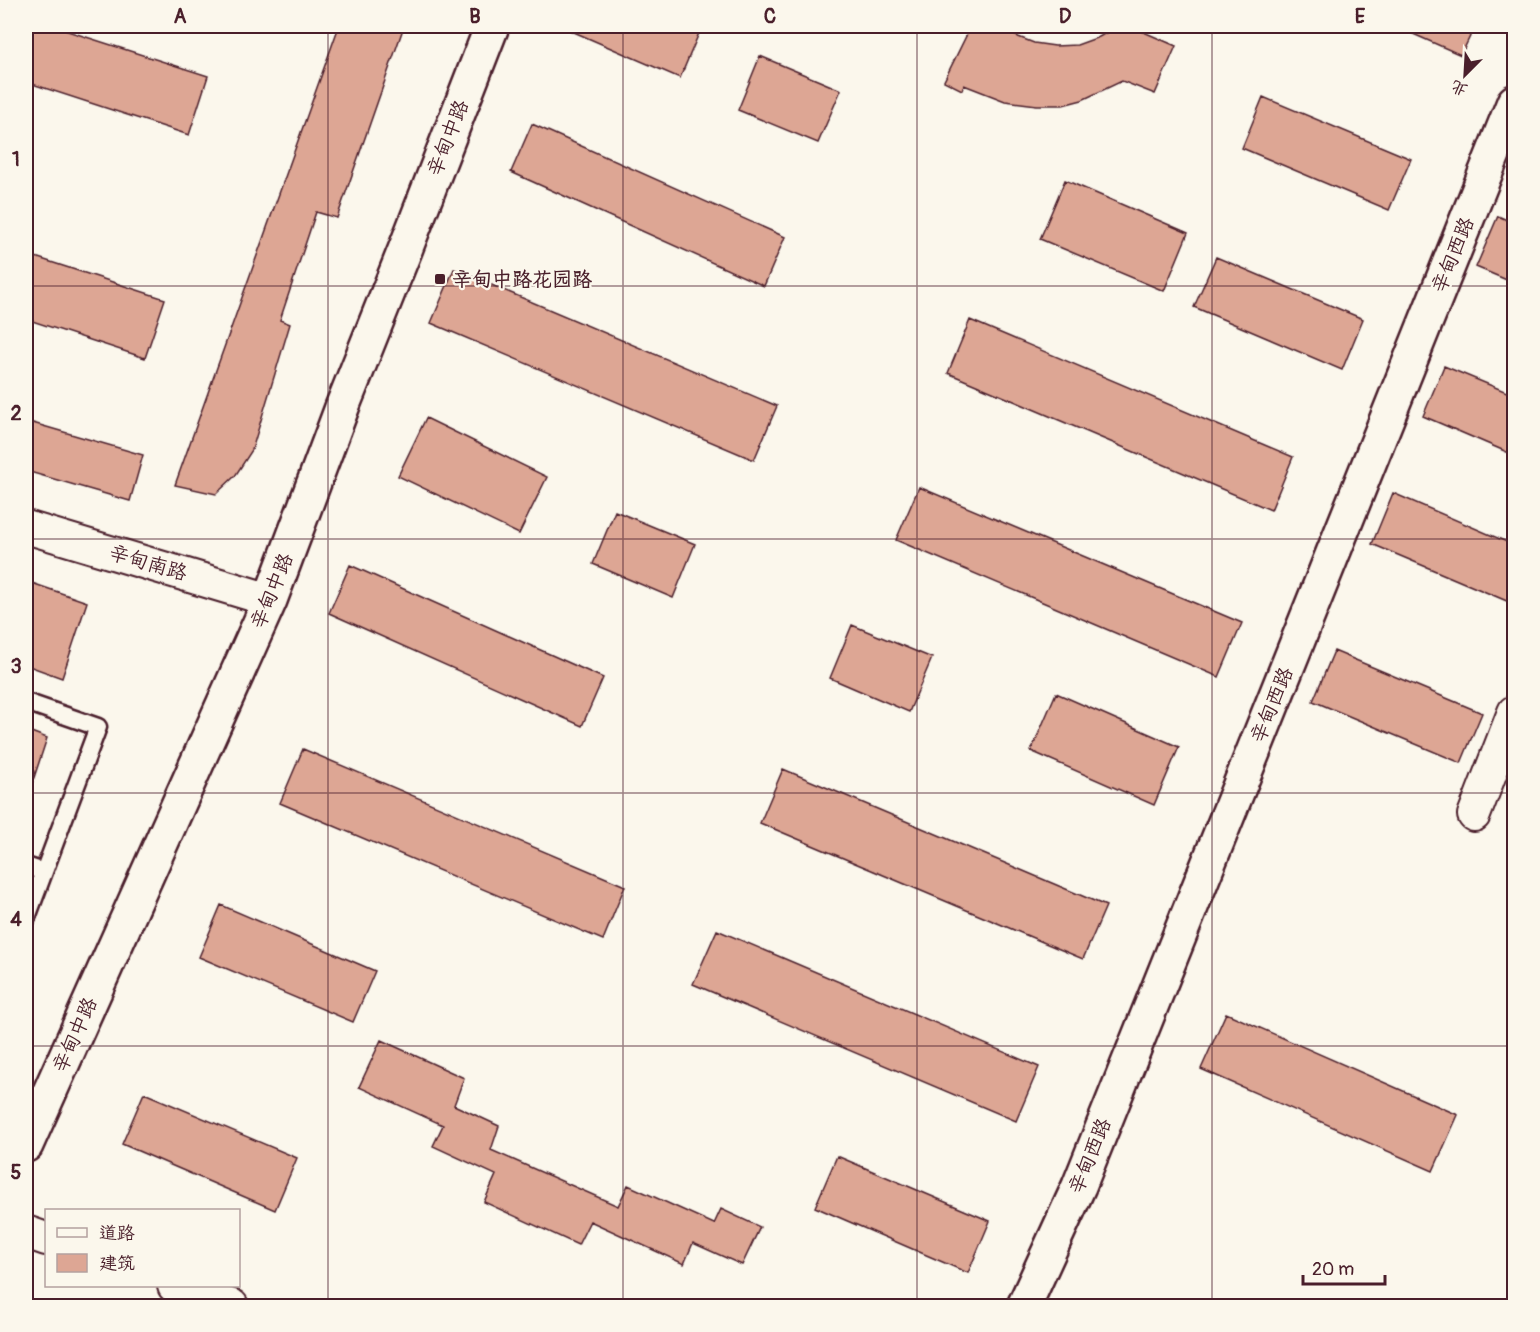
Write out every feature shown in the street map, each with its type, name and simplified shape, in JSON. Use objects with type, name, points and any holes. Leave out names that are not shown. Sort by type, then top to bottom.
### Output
[{"type":"street","name":"辛甸中路","points":[[26,1145],[270,600],[343,405],[492,26]]},
{"type":"street","name":"辛甸西路","points":[[1024,1306],[1079,1186],[1515,102]]},
{"type":"street","name":"辛甸南路","points":[[26,527],[270,600]]},
{"type":"street","points":[[1474,815],[1515,712]]},
{"type":"street","points":[[26,1232],[45,1239]]},
{"type":"street","points":[[177,1287],[232,1306]]},
{"type":"lane","points":[[26,702],[98,728],[26,920]]},
{"type":"lane","points":[[26,866],[44,872]]},
{"type":"building","points":[[26,26],[52,26],[208,76],[189,135],[26,82]]},
{"type":"building","points":[[339,26],[404,26],[337,218],[316,212],[280,320],[290,324],[252,450],[235,476],[216,494],[175,485]]},
{"type":"building","points":[[560,26],[702,26],[680,78]]},
{"type":"building","points":[[971,26],[990,26],[1034,43],[1055,46],[1077,45],[1119,26],[1130,26],[1176,46],[1155,94],[1122,81],[1082,100],[1063,105],[1037,105],[1005,101],[964,85],[962,90],[944,81]]},
{"type":"building","points":[[1395,26],[1475,26],[1461,55]]},
{"type":"building","points":[[760,56],[841,90],[818,143],[738,110]]},
{"type":"building","points":[[1263,97],[1411,159],[1389,210],[1242,148]]},
{"type":"building","points":[[532,124],[785,237],[764,286],[511,172]]},
{"type":"building","points":[[1065,180],[1188,233],[1164,291],[1040,239]]},
{"type":"building","points":[[1498,216],[1514,223],[1514,283],[1476,267]]},
{"type":"building","points":[[26,254],[165,299],[145,358],[26,319]]},
{"type":"building","points":[[1216,257],[1363,319],[1342,370],[1194,307]]},
{"type":"building","points":[[454,269],[777,406],[754,460],[431,323]]},
{"type":"building","points":[[970,320],[1293,457],[1271,510],[948,373]]},
{"type":"building","points":[[1444,366],[1514,395],[1514,455],[1423,416]]},
{"type":"building","points":[[426,418],[547,477],[519,534],[398,476]]},
{"type":"building","points":[[26,421],[143,455],[130,501],[26,471]]},
{"type":"building","points":[[919,487],[1242,623],[1219,677],[896,540]]},
{"type":"building","points":[[1393,493],[1514,545],[1514,604],[1372,544]]},
{"type":"building","points":[[615,511],[695,544],[673,598],[593,564]]},
{"type":"building","points":[[350,565],[603,678],[582,726],[329,613]]},
{"type":"building","points":[[26,581],[87,602],[62,678],[26,665]]},
{"type":"building","points":[[852,625],[932,658],[909,712],[830,678]]},
{"type":"building","points":[[1334,651],[1482,713],[1461,763],[1313,701]]},
{"type":"building","points":[[1056,693],[1179,747],[1154,805],[1031,751]]},
{"type":"building","points":[[26,730],[47,738],[26,802]]},
{"type":"building","points":[[303,749],[625,886],[603,940],[280,803]]},
{"type":"building","points":[[783,769],[1106,906],[1083,959],[760,823]]},
{"type":"building","points":[[221,905],[375,971],[353,1022],[199,957]]},
{"type":"building","points":[[717,930],[1039,1067],[1016,1121],[693,984]]},
{"type":"building","points":[[1226,1013],[1458,1115],[1433,1171],[1201,1069]]},
{"type":"building","points":[[381,1040],[464,1078],[454,1105],[499,1126],[491,1150],[618,1206],[628,1185],[714,1224],[721,1209],[760,1227],[742,1265],[693,1243],[684,1264],[590,1221],[578,1245],[484,1202],[496,1175],[433,1146],[443,1125],[359,1087]]},
{"type":"building","points":[[144,1093],[297,1158],[275,1210],[122,1144]]},
{"type":"building","points":[[837,1156],[990,1221],[968,1273],[815,1207]]},
{"type":"place","name":"辛甸中路花园路","points":[[440,279]]}]
